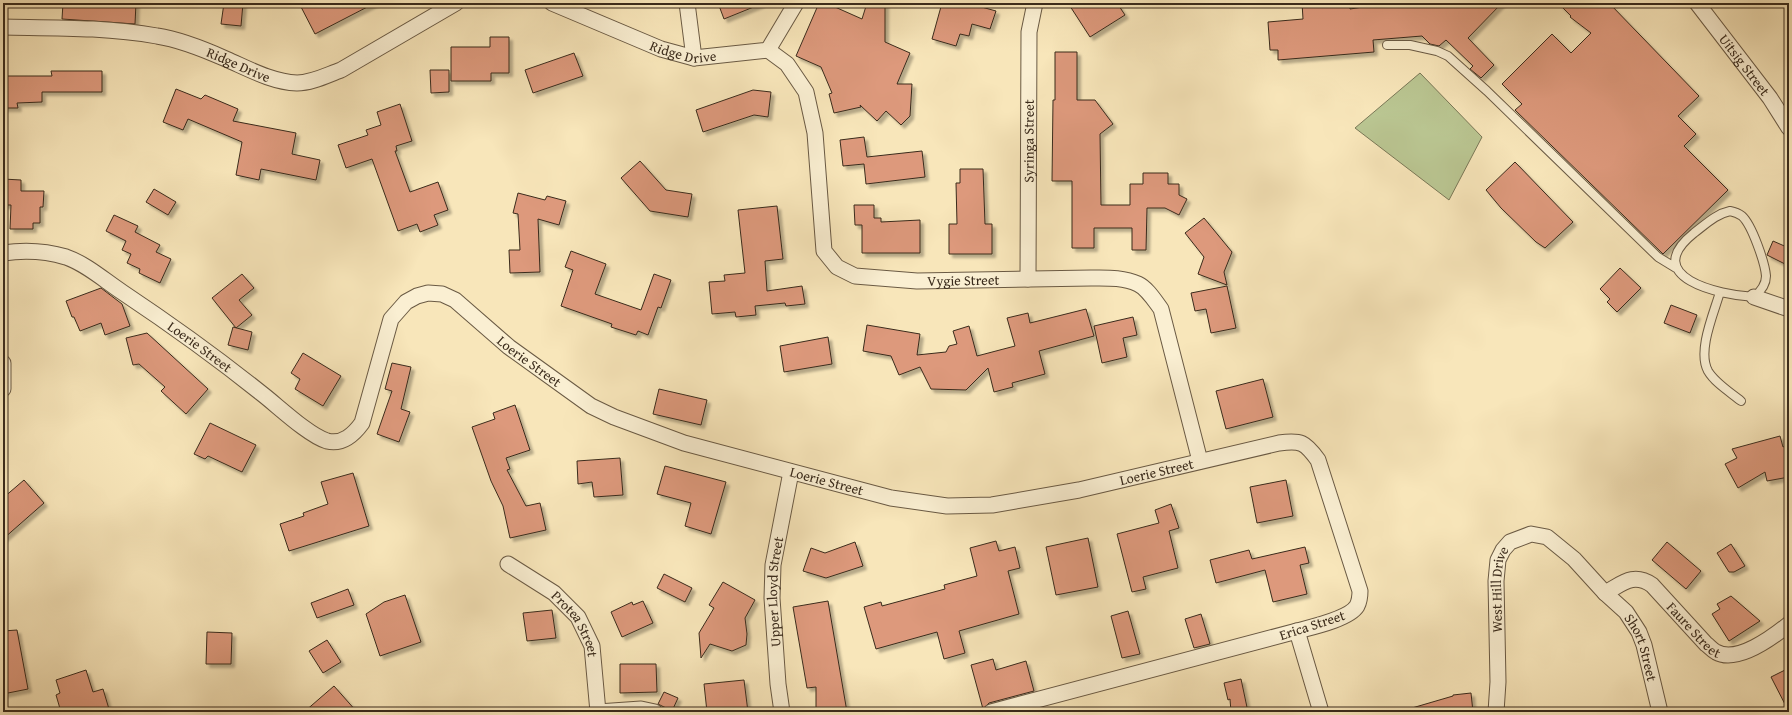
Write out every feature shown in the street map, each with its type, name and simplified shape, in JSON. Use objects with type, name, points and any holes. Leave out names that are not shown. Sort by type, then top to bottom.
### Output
[{"type":"street","name":"Ridge Drive","points":[[3,27],[91,29],[159,36],[223,58],[278,81],[299,83],[320,78],[341,70],[456,3]]},
{"type":"street","name":"Ridge Drive","points":[[552,3],[661,50],[694,58],[768,50]]},
{"type":"street","points":[[687,3],[694,58]]},
{"type":"street","points":[[768,50],[796,3]]},
{"type":"street","name":"Syringa Street","points":[[1028,279],[1028,32],[1035,3]]},
{"type":"street","name":"Uitsig Street","points":[[1697,3],[1770,98],[1789,128]]},
{"type":"street","name":"Vygie Street","points":[[768,50],[787,64],[806,92],[815,133],[824,251],[837,267],[855,276],[917,282],[1115,278],[1138,284],[1149,293],[1161,309],[1200,462]]},
{"type":"street","name":"Loerie Street","points":[[3,253],[15,251],[53,253],[78,263],[170,324],[232,369],[309,431],[327,441],[337,442],[343,440],[356,430],[362,423],[391,319],[406,302],[417,296],[428,293],[442,294],[455,300],[509,347],[591,406],[684,443],[892,498],[947,506],[992,505],[1050,495],[1200,462]]},
{"type":"street","points":[[1754,297],[1789,309]]},
{"type":"street","points":[[3,363],[3,389]]},
{"type":"street","name":"Erica Street","points":[[991,712],[1297,631],[1346,616],[1356,608],[1359,599],[1357,579],[1318,460],[1304,444],[1295,441],[1279,443],[1200,462]]},
{"type":"street","name":"Upper Lloyd Street","points":[[782,712],[778,684],[772,598],[773,565],[791,472]]},
{"type":"street","name":"West Hill Drive","points":[[1496,712],[1498,682],[1496,581],[1498,560],[1503,550],[1510,542],[1531,534],[1547,537],[1574,559],[1605,593]]},
{"type":"street","name":"Protea Street","points":[[508,564],[554,593],[578,617],[592,646],[598,712]]},
{"type":"street","name":"Faure Street","points":[[1605,593],[1629,580],[1638,578],[1645,580],[1652,585],[1706,644],[1716,652],[1725,655],[1735,655],[1747,651],[1768,640],[1789,624]]},
{"type":"street","name":"Short Street","points":[[1605,593],[1626,612],[1639,632],[1651,668],[1656,701],[1660,712]]},
{"type":"street","points":[[1297,631],[1320,712]]},
{"type":"street","points":[[598,712],[641,709],[655,712]]},
{"type":"lane","points":[[1387,45],[1410,45],[1437,51],[1448,56],[1487,91],[1658,257],[1676,268],[1682,276],[1720,292],[1734,296],[1754,297],[1762,290],[1766,277],[1764,266],[1748,223],[1737,213],[1730,211],[1718,215],[1682,242],[1676,256],[1676,268]]},
{"type":"lane","points":[[1720,292],[1707,335],[1705,364],[1713,378],[1741,401]]},
{"type":"green space","points":[[1420,73],[1482,137],[1449,200],[1355,128]]},
{"type":"building","points":[[63,3],[136,3],[135,24],[62,19]]},
{"type":"building","points":[[224,3],[243,3],[241,26],[221,24]]},
{"type":"building","points":[[299,3],[375,3],[315,34]]},
{"type":"building","points":[[718,3],[761,3],[761,4],[724,19]]},
{"type":"building","points":[[819,3],[826,3],[862,19],[867,3],[885,3],[885,42],[910,53],[897,84],[912,84],[910,116],[901,125],[886,111],[877,121],[860,105],[861,107],[834,113],[829,94],[832,93],[821,67],[796,56]]},
{"type":"building","points":[[942,3],[978,3],[978,6],[996,11],[990,29],[972,24],[969,36],[960,34],[956,46],[932,39]]},
{"type":"building","points":[[1068,3],[1117,3],[1125,15],[1090,37]]},
{"type":"building","points":[[1302,3],[1350,3],[1350,9],[1389,3],[1502,3],[1468,38],[1494,65],[1481,78],[1470,69],[1473,66],[1446,40],[1439,46],[1430,44],[1422,36],[1373,40],[1374,52],[1278,60],[1278,50],[1270,50],[1268,22],[1303,19]]},
{"type":"building","points":[[1558,3],[1609,3],[1699,96],[1678,116],[1696,134],[1684,146],[1728,190],[1663,254],[1515,110],[1522,104],[1502,84],[1552,34],[1571,53],[1591,33],[1570,17],[1571,16]]},
{"type":"building","points":[[490,37],[509,37],[509,73],[491,73],[491,81],[451,81],[451,47],[490,47]]},
{"type":"building","points":[[1055,52],[1077,52],[1077,100],[1095,100],[1113,124],[1100,134],[1101,205],[1130,205],[1130,184],[1143,184],[1143,173],[1168,173],[1168,184],[1179,184],[1179,195],[1187,199],[1179,215],[1165,208],[1147,208],[1146,250],[1132,250],[1132,228],[1094,228],[1094,248],[1072,248],[1072,181],[1052,181]]},
{"type":"building","points":[[574,53],[583,76],[533,93],[525,70]]},
{"type":"building","points":[[430,70],[449,70],[449,92],[431,93]]},
{"type":"building","points":[[51,71],[102,71],[102,92],[42,92],[42,102],[17,103],[18,108],[3,108],[3,76],[52,76]]},
{"type":"building","points":[[176,89],[201,99],[205,95],[238,109],[233,121],[296,133],[292,154],[320,160],[316,180],[261,169],[259,180],[236,175],[242,142],[188,119],[183,130],[163,122]]},
{"type":"building","points":[[753,90],[771,92],[768,117],[754,115],[703,132],[696,110]]},
{"type":"building","points":[[400,104],[412,141],[396,146],[397,151],[395,151],[410,192],[438,182],[448,210],[434,215],[438,225],[420,232],[417,224],[398,231],[372,159],[346,168],[338,145],[368,135],[366,130],[381,125],[377,112]]},
{"type":"building","points":[[864,137],[867,157],[922,151],[925,177],[866,184],[864,164],[843,166],[840,140]]},
{"type":"building","points":[[640,161],[666,190],[692,194],[688,217],[650,211],[621,178]]},
{"type":"building","points":[[1515,162],[1573,222],[1545,248],[1536,242],[1501,208],[1486,190]]},
{"type":"building","points":[[960,169],[983,169],[985,224],[992,224],[992,254],[949,254],[949,224],[957,224],[956,183],[960,183]]},
{"type":"building","points":[[3,179],[21,180],[21,191],[44,191],[43,207],[40,207],[40,223],[33,223],[33,229],[10,229],[11,205],[3,205]]},
{"type":"building","points":[[154,189],[176,202],[168,215],[146,202]]},
{"type":"building","points":[[518,193],[545,200],[547,196],[566,201],[559,225],[538,219],[540,272],[510,273],[509,250],[520,250],[518,214],[513,213]]},
{"type":"building","points":[[854,205],[874,205],[874,218],[881,218],[881,222],[920,220],[920,253],[862,253],[862,225],[855,225]]},
{"type":"building","points":[[777,206],[783,259],[765,261],[767,291],[802,286],[805,304],[786,306],[785,303],[755,306],[756,315],[736,317],[735,312],[712,314],[709,282],[725,281],[724,275],[745,273],[738,210]]},
{"type":"building","points":[[114,215],[138,226],[135,232],[160,245],[156,252],[171,259],[160,283],[139,273],[140,269],[127,263],[131,254],[122,250],[126,241],[106,231]]},
{"type":"building","points":[[1204,218],[1232,252],[1224,272],[1227,285],[1198,274],[1204,257],[1185,233]]},
{"type":"building","points":[[1773,241],[1789,248],[1789,266],[1767,255]]},
{"type":"building","points":[[571,251],[606,264],[595,294],[641,310],[654,274],[671,280],[661,308],[658,307],[648,335],[638,331],[636,335],[611,327],[612,324],[561,306],[573,270],[565,267]]},
{"type":"building","points":[[1620,268],[1641,288],[1617,312],[1607,302],[1610,299],[1600,289]]},
{"type":"building","points":[[242,274],[254,288],[239,300],[252,315],[236,328],[212,298]]},
{"type":"building","points":[[1227,286],[1236,328],[1211,333],[1206,309],[1195,311],[1191,293]]},
{"type":"building","points":[[101,288],[122,304],[130,326],[105,335],[101,323],[80,331],[74,317],[72,317],[66,301]]},
{"type":"building","points":[[1671,305],[1697,315],[1690,333],[1664,323]]},
{"type":"building","points":[[1086,309],[1094,336],[1039,351],[1045,374],[1012,383],[1013,387],[994,392],[988,368],[966,390],[931,389],[920,367],[899,375],[891,356],[863,351],[867,325],[920,334],[917,355],[946,352],[949,346],[957,344],[953,331],[969,326],[977,356],[1015,346],[1007,318],[1028,313],[1030,323]]},
{"type":"building","points":[[1133,317],[1137,335],[1123,338],[1127,357],[1102,363],[1094,326]]},
{"type":"building","points":[[233,327],[252,332],[248,350],[228,345]]},
{"type":"building","points":[[147,333],[208,389],[186,414],[161,391],[165,387],[139,364],[133,365],[126,338]]},
{"type":"building","points":[[828,337],[832,364],[784,372],[780,346]]},
{"type":"building","points":[[303,353],[341,376],[323,406],[295,389],[300,379],[291,373]]},
{"type":"building","points":[[392,363],[411,367],[401,409],[410,412],[399,442],[377,434],[392,391],[385,389]]},
{"type":"building","points":[[1263,379],[1273,417],[1226,429],[1216,391]]},
{"type":"building","points":[[659,389],[707,400],[701,425],[653,414]]},
{"type":"building","points":[[515,405],[530,450],[506,458],[510,469],[507,470],[526,506],[540,503],[546,530],[510,538],[503,506],[491,481],[472,427],[495,419],[493,413]]},
{"type":"building","points":[[210,423],[256,445],[242,472],[208,456],[205,459],[194,454]]},
{"type":"building","points":[[1780,436],[1783,447],[1789,444],[1789,477],[1767,481],[1765,472],[1738,488],[1725,464],[1737,458],[1732,449]]},
{"type":"building","points":[[620,458],[623,495],[594,497],[592,482],[578,484],[577,461]]},
{"type":"building","points":[[665,466],[726,482],[711,534],[685,526],[691,503],[657,494]]},
{"type":"building","points":[[353,473],[369,526],[289,551],[280,524],[304,516],[303,513],[328,504],[321,482]]},
{"type":"building","points":[[24,480],[44,503],[3,539],[3,498]]},
{"type":"building","points":[[1286,480],[1293,516],[1257,523],[1250,487]]},
{"type":"building","points":[[1171,504],[1179,528],[1169,531],[1178,568],[1143,577],[1146,589],[1132,592],[1117,534],[1159,523],[1155,510]]},
{"type":"building","points":[[1088,538],[1098,587],[1056,595],[1046,547]]},
{"type":"building","points":[[996,541],[999,551],[1015,547],[1020,568],[1008,571],[1019,614],[959,631],[965,653],[944,659],[937,632],[876,649],[864,607],[881,602],[882,606],[945,589],[944,585],[977,576],[970,548]]},
{"type":"building","points":[[855,542],[863,566],[826,578],[803,571],[811,548],[825,553]]},
{"type":"building","points":[[1667,542],[1701,571],[1686,589],[1652,560]]},
{"type":"building","points":[[1731,544],[1745,566],[1734,572],[1729,572],[1717,553]]},
{"type":"building","points":[[1305,547],[1309,563],[1300,565],[1307,594],[1273,602],[1265,570],[1216,583],[1210,560],[1249,550],[1252,559]]},
{"type":"building","points":[[664,574],[692,588],[685,602],[657,588]]},
{"type":"building","points":[[723,582],[755,600],[745,618],[747,634],[746,645],[732,651],[710,644],[701,658],[699,633],[714,608],[709,605]]},
{"type":"building","points":[[348,589],[354,605],[317,618],[311,603]]},
{"type":"building","points":[[405,595],[421,642],[380,656],[366,614],[384,602]]},
{"type":"building","points":[[1731,596],[1760,621],[1729,641],[1712,614],[1720,609],[1717,604]]},
{"type":"building","points":[[643,601],[653,623],[622,637],[611,612],[632,602],[633,605]]},
{"type":"building","points":[[828,601],[847,712],[816,712],[816,687],[807,688],[793,607]]},
{"type":"building","points":[[552,610],[556,638],[527,641],[523,613]]},
{"type":"building","points":[[1128,611],[1140,654],[1122,658],[1111,616]]},
{"type":"building","points":[[1201,614],[1210,644],[1194,648],[1185,619]]},
{"type":"building","points":[[17,630],[28,689],[3,694],[3,631]]},
{"type":"building","points":[[207,632],[232,633],[231,664],[206,664]]},
{"type":"building","points":[[327,640],[341,662],[323,673],[309,651]]},
{"type":"building","points":[[993,659],[996,670],[1026,661],[1034,691],[989,703],[983,709],[971,665]]},
{"type":"building","points":[[620,664],[656,664],[657,692],[620,693]]},
{"type":"building","points":[[1789,668],[1789,712],[1771,677]]},
{"type":"building","points":[[86,670],[93,692],[103,689],[109,709],[99,712],[61,712],[56,695],[60,693],[56,680]]},
{"type":"building","points":[[1241,679],[1248,712],[1231,712],[1230,699],[1228,700],[1224,683]]},
{"type":"building","points":[[744,680],[748,712],[707,712],[704,684]]},
{"type":"building","points":[[334,686],[357,712],[304,712]]},
{"type":"building","points":[[664,692],[678,698],[672,711],[658,704]]},
{"type":"building","points":[[1471,693],[1473,712],[1413,712],[1412,708],[1453,695]]}]
